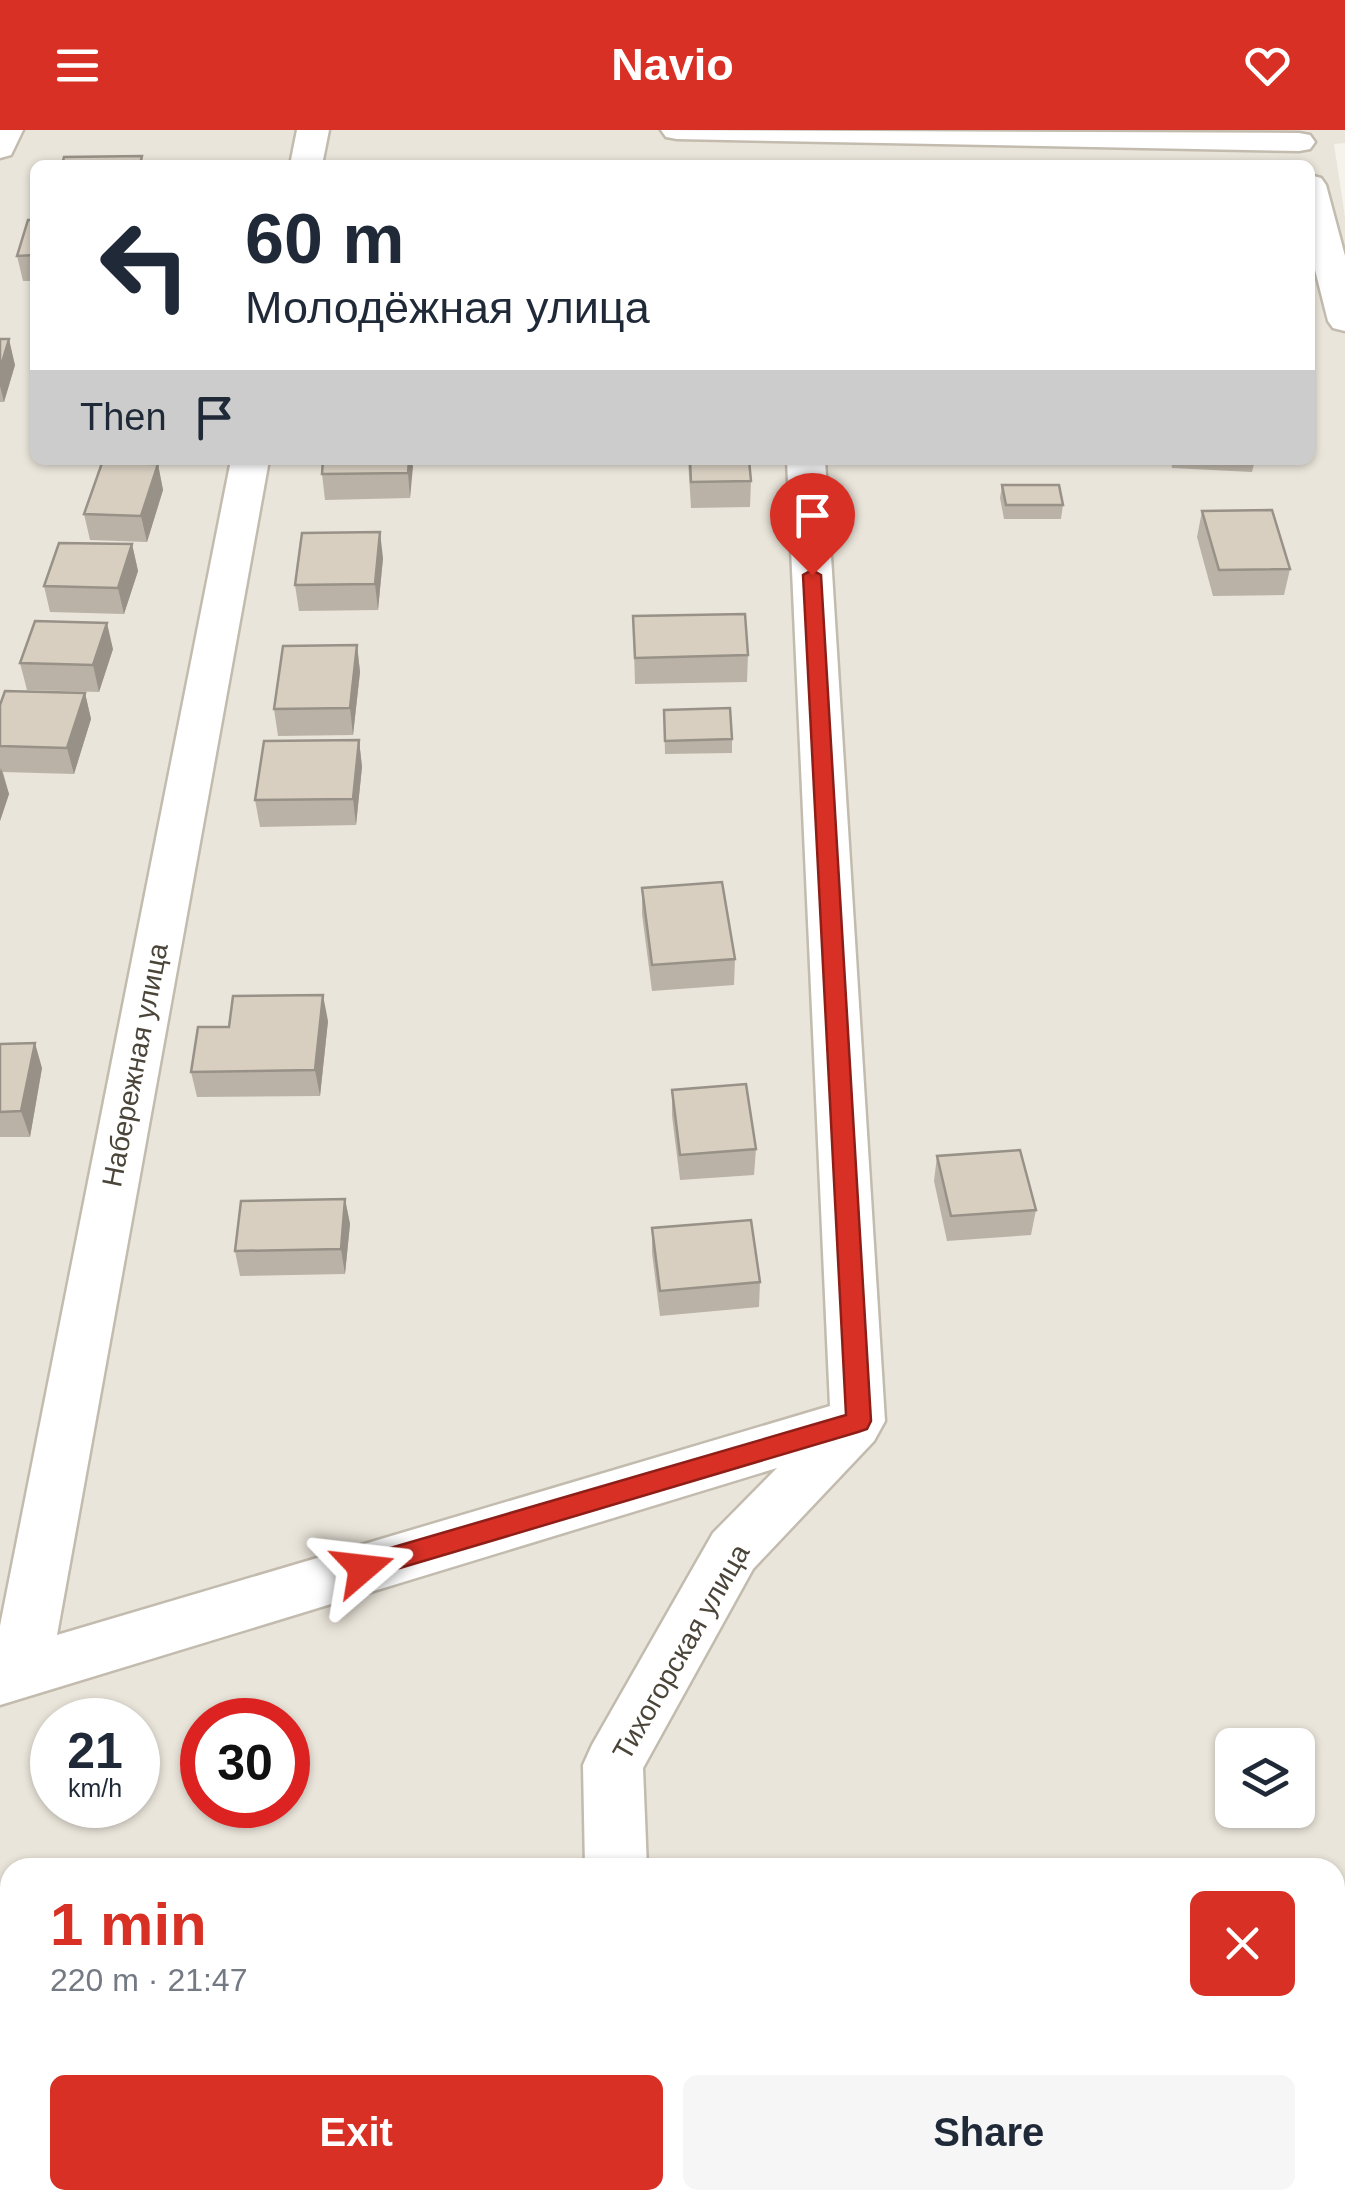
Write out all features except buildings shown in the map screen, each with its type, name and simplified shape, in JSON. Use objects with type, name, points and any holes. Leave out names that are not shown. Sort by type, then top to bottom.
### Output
[{"type":"street","points":[[0,148],[7,130]]},
{"type":"street","points":[[307,160],[312,130]]},
{"type":"street","points":[[676,130],[1301,146]]},
{"type":"street","points":[[788,131],[790,160]]},
{"type":"street","points":[[1315,204],[1345,321]]},
{"type":"street","name":"Набережная улица","points":[[10,1673],[249,465]]},
{"type":"street","points":[[10,1673],[858,1421],[806,465]]},
{"type":"street","name":"Тихогорская улица","points":[[616,1858],[613,1765],[733,1551],[858,1421]]},
{"type":"shaded area","points":[[0,130],[1345,130],[1345,143],[1334,144],[1345,217],[1345,1858],[0,1858]]},
{"type":"route","points":[[363,1568],[858,1421],[812,575]]}]
